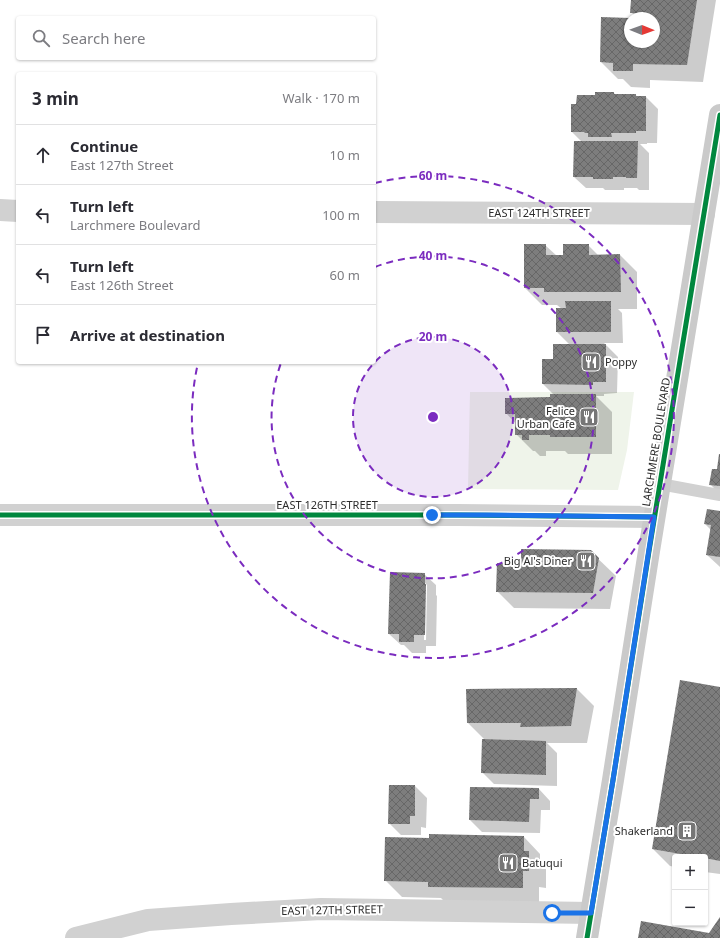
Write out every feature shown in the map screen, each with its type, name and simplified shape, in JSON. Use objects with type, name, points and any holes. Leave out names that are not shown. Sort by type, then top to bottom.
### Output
[{"type":"main road","name":"LARCHMERE BOULEVARD","points":[[587,938],[720,115]]},
{"type":"street","points":[[0,210],[16,211]]},
{"type":"street","name":"EAST 124TH STREET","points":[[376,212],[704,214]]},
{"type":"street","name":"EAST 126TH STREET","points":[[0,515],[457,515],[654,517]]},
{"type":"street","name":"EAST 127TH STREET","points":[[76,938],[148,920],[321,909],[591,913]]},
{"type":"lane","points":[[660,484],[720,495]]},
{"type":"shaded area","points":[[470,392],[634,392],[627,450],[618,490],[468,489]]},
{"type":"building","points":[[631,0],[697,0],[687,65],[633,64],[633,71],[613,71],[613,63],[600,62],[601,17],[624,18],[624,48],[660,48],[660,12],[630,12]]},
{"type":"building","points":[[595,92],[614,92],[614,94],[636,94],[636,96],[646,96],[646,131],[636,131],[636,133],[611,133],[612,137],[588,137],[588,133],[571,132],[571,104],[576,104],[577,95],[595,95]]},
{"type":"building","points":[[574,141],[638,141],[637,178],[613,177],[613,179],[593,179],[593,177],[573,177]]},
{"type":"building","points":[[524,244],[546,244],[546,255],[563,255],[563,244],[589,244],[589,255],[620,254],[621,292],[544,292],[544,288],[524,288]]},
{"type":"building","points":[[565,301],[611,301],[611,332],[556,332],[556,308],[566,308]]},
{"type":"building","points":[[553,344],[606,344],[606,382],[593,382],[593,385],[542,384],[542,359],[553,359]]},
{"type":"building","points":[[550,394],[596,394],[596,437],[550,437],[550,435],[529,435],[529,440],[522,440],[522,435],[515,435],[515,414],[505,414],[505,398],[550,397]]},
{"type":"building","points":[[719,454],[720,486],[709,485],[712,469],[717,469]]},
{"type":"building","points":[[707,509],[720,511],[720,557],[706,555],[711,525],[704,524]]},
{"type":"building","points":[[521,549],[591,550],[599,558],[593,593],[496,592],[497,563],[521,563]]},
{"type":"building","points":[[390,572],[425,573],[425,635],[414,635],[414,642],[399,642],[399,634],[388,634]]},
{"type":"building","points":[[680,680],[720,687],[720,861],[708,859],[708,854],[681,854],[652,849]]},
{"type":"building","points":[[577,688],[571,726],[520,727],[521,723],[467,723],[466,689]]},
{"type":"building","points":[[482,739],[546,741],[546,775],[481,773]]},
{"type":"building","points":[[389,785],[415,785],[415,816],[410,816],[410,824],[388,824]]},
{"type":"building","points":[[470,787],[539,788],[539,799],[530,799],[529,822],[469,820]]},
{"type":"building","points":[[429,834],[524,836],[524,851],[529,851],[529,871],[523,871],[523,888],[428,887],[428,882],[384,881],[385,837],[429,838]]},
{"type":"building","points":[[720,917],[720,938],[638,938],[641,921],[709,933]]},
{"type":"cycle path","points":[[587,938],[720,115]]},
{"type":"cycle path","points":[[0,515],[457,515],[654,517]]},
{"type":"place","name":"Poppy","points":[[591,362]]},
{"type":"place","name":"Felice Urban Cafe","points":[[589,417]]},
{"type":"place","name":"Big Al's Diner","points":[[586,561]]},
{"type":"place","name":"Shakerland","points":[[687,831]]},
{"type":"place","name":"Batuqui","points":[[508,863]]},
{"type":"route","points":[[432,515],[654,517],[591,913],[552,913]]}]
